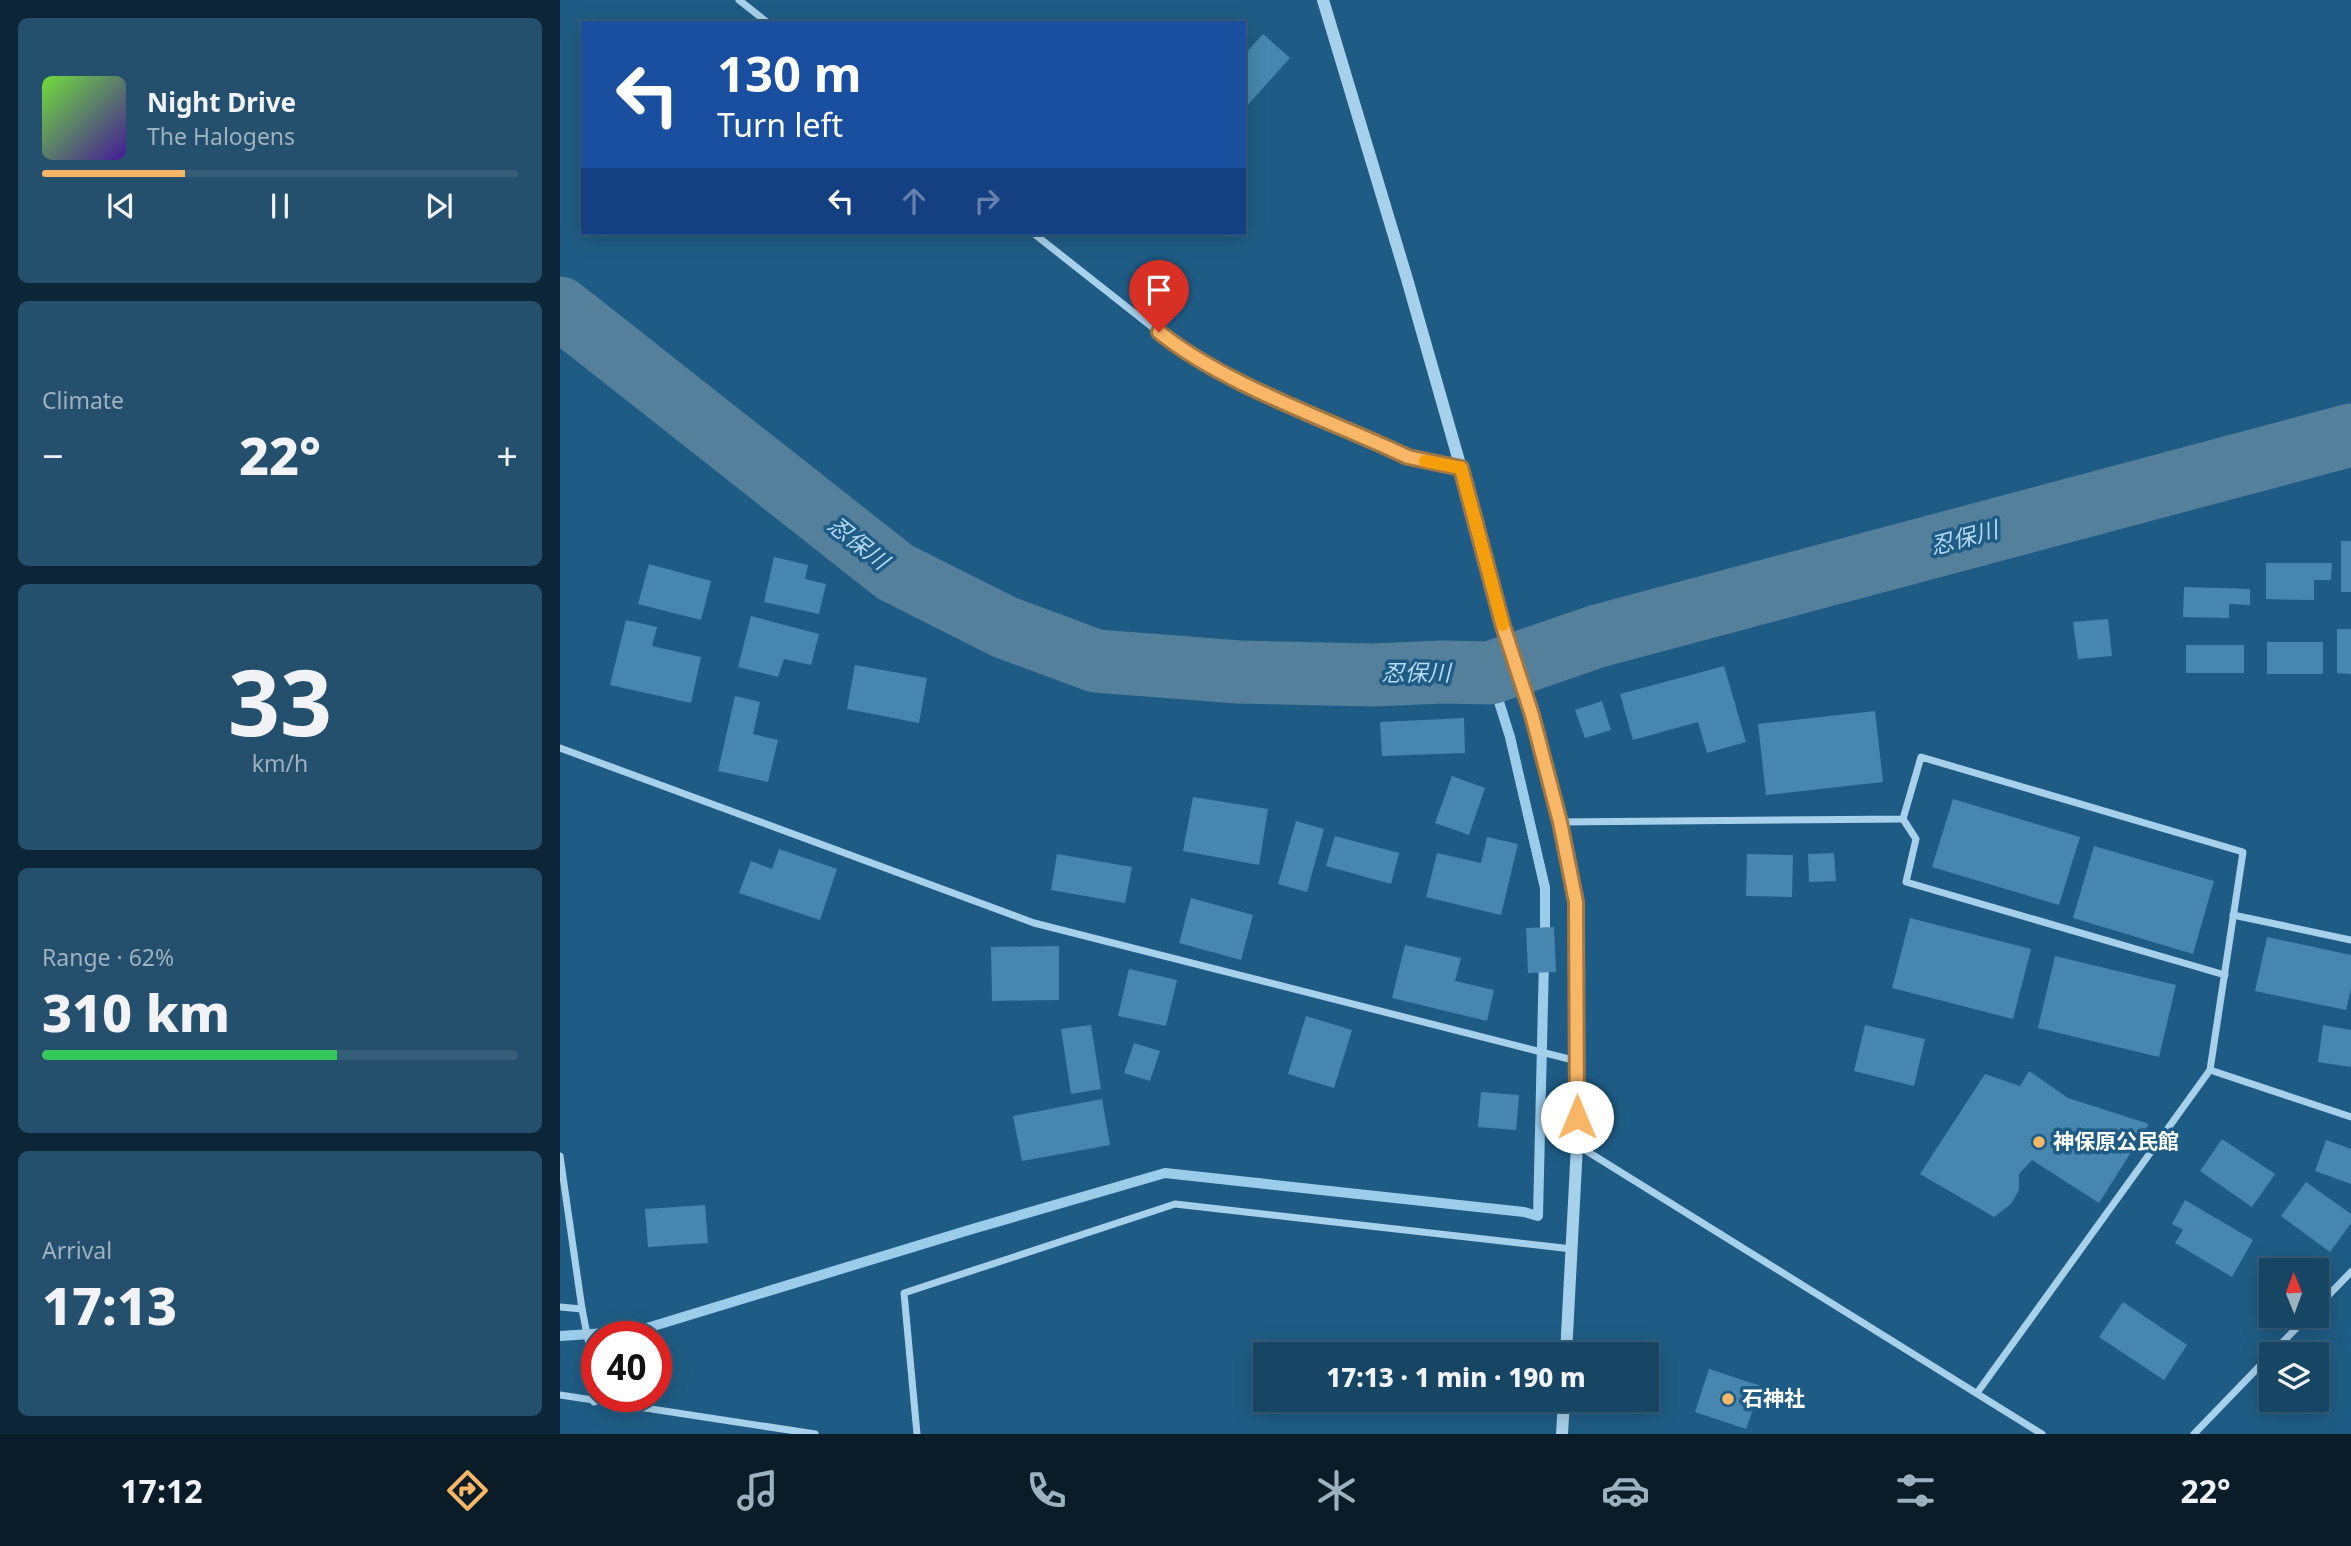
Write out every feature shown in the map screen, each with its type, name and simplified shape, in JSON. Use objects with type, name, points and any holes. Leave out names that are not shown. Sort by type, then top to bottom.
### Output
[{"type":"street","points":[[739,0],[765,21]]},
{"type":"street","points":[[1323,0],[1461,468],[1503,626],[1532,715],[1560,822],[1576,902],[1577,1145],[1567,1342]]},
{"type":"street","points":[[1036,235],[1180,349],[1241,382],[1408,457],[1461,468]]},
{"type":"street","points":[[560,748],[1034,923],[1578,1061]]},
{"type":"street","points":[[1977,1393],[2210,1070],[2225,975],[2243,852],[1921,757],[1903,819],[1916,839],[1906,882],[2225,975]]},
{"type":"street","points":[[1560,822],[1903,819]]},
{"type":"street","points":[[2233,915],[2351,940]]},
{"type":"street","points":[[2210,1070],[2351,1117]]},
{"type":"street","points":[[1577,1145],[2042,1434]]},
{"type":"street","points":[[560,1156],[584,1321]]},
{"type":"street","points":[[917,1434],[904,1293],[1175,1204],[1572,1249]]},
{"type":"street","points":[[2329,1295],[2351,1272]]},
{"type":"street","points":[[560,1307],[582,1309]]},
{"type":"street","points":[[2194,1434],[2296,1328]]},
{"type":"street","points":[[560,1395],[581,1399]]},
{"type":"street","points":[[663,1412],[815,1434]]},
{"type":"street","points":[[1562,1434],[1563,1412]]},
{"type":"building","points":[[1263,34],[1290,58],[1246,107],[1246,53]]},
{"type":"building","points":[[2341,541],[2351,541],[2351,592],[2341,592]]},
{"type":"building","points":[[774,557],[808,565],[805,579],[826,584],[819,614],[764,602]]},
{"type":"building","points":[[2266,563],[2332,563],[2331,580],[2314,580],[2314,600],[2266,599]]},
{"type":"building","points":[[649,564],[711,581],[701,620],[638,604]]},
{"type":"building","points":[[2184,587],[2250,589],[2250,605],[2229,604],[2229,618],[2183,617]]},
{"type":"building","points":[[751,616],[819,634],[811,665],[784,659],[778,677],[738,667]]},
{"type":"building","points":[[2108,619],[2112,656],[2078,659],[2073,622]]},
{"type":"building","points":[[626,620],[657,627],[652,646],[701,657],[691,703],[610,685]]},
{"type":"building","points":[[2337,629],[2351,629],[2351,674],[2337,673]]},
{"type":"building","points":[[2267,642],[2323,642],[2323,674],[2267,674]]},
{"type":"building","points":[[2186,645],[2244,645],[2244,673],[2186,673]]},
{"type":"building","points":[[855,665],[927,678],[919,723],[847,709]]},
{"type":"building","points":[[1724,666],[1746,742],[1707,753],[1698,722],[1633,740],[1620,694]]},
{"type":"building","points":[[735,696],[760,702],[753,734],[778,740],[768,782],[718,771]]},
{"type":"building","points":[[1602,701],[1611,730],[1585,738],[1575,710]]},
{"type":"building","points":[[1875,711],[1883,782],[1766,795],[1758,724]]},
{"type":"building","points":[[1464,718],[1465,753],[1382,756],[1380,722]]},
{"type":"building","points":[[1452,776],[1485,788],[1469,835],[1435,823]]},
{"type":"building","points":[[1193,797],[1268,809],[1259,865],[1183,851]]},
{"type":"building","points":[[1953,799],[2080,837],[2059,905],[1932,867]]},
{"type":"building","points":[[1296,821],[1324,829],[1307,892],[1278,884]]},
{"type":"building","points":[[1335,836],[1399,853],[1391,884],[1326,866]]},
{"type":"building","points":[[1487,837],[1518,844],[1501,915],[1426,897],[1437,853],[1481,863]]},
{"type":"building","points":[[2094,846],[2214,881],[2193,954],[2073,918]]},
{"type":"building","points":[[779,849],[837,869],[820,920],[739,893],[751,861],[772,869]]},
{"type":"building","points":[[1834,853],[1836,881],[1809,882],[1808,854]]},
{"type":"building","points":[[1057,854],[1132,867],[1125,903],[1051,890]]},
{"type":"building","points":[[1747,854],[1793,855],[1792,897],[1746,896]]},
{"type":"building","points":[[1191,898],[1253,915],[1241,960],[1179,943]]},
{"type":"building","points":[[1910,918],[2031,949],[2013,1019],[1892,988]]},
{"type":"building","points":[[1554,927],[1556,972],[1528,973],[1526,928]]},
{"type":"building","points":[[2267,937],[2351,955],[2351,988],[2346,1010],[2255,991]]},
{"type":"building","points":[[1405,945],[1461,958],[1455,981],[1494,990],[1487,1021],[1392,998]]},
{"type":"building","points":[[1059,946],[1059,1000],[992,1001],[991,947]]},
{"type":"building","points":[[2055,956],[2176,985],[2159,1057],[2038,1028]]},
{"type":"building","points":[[1129,969],[1177,980],[1166,1026],[1118,1016]]},
{"type":"building","points":[[1306,1016],[1352,1030],[1334,1088],[1288,1074]]},
{"type":"building","points":[[1091,1025],[1101,1089],[1071,1094],[1061,1029]]},
{"type":"building","points":[[1865,1025],[1925,1039],[1914,1086],[1854,1071]]},
{"type":"building","points":[[2323,1025],[2351,1030],[2351,1067],[2318,1062]]},
{"type":"building","points":[[1134,1043],[1160,1051],[1150,1081],[1124,1073]]},
{"type":"building","name":"神保原公民館","points":[[2029,1071],[2068,1098],[2149,1124],[2099,1203],[2032,1160],[2019,1174],[2019,1190],[2011,1204],[1994,1217],[1920,1174],[1985,1074],[2020,1086]]},
{"type":"building","points":[[1481,1092],[1519,1095],[1516,1130],[1478,1127]]},
{"type":"building","points":[[1102,1099],[1110,1145],[1022,1161],[1013,1116]]},
{"type":"building","points":[[2222,1139],[2275,1174],[2252,1207],[2200,1171]]},
{"type":"building","points":[[2326,1140],[2351,1149],[2351,1184],[2315,1171]]},
{"type":"building","points":[[2306,1182],[2351,1214],[2351,1223],[2330,1252],[2281,1216]]},
{"type":"building","points":[[2185,1200],[2253,1240],[2232,1277],[2175,1243],[2183,1230],[2172,1224]]},
{"type":"building","points":[[705,1205],[708,1243],[648,1247],[645,1209]]},
{"type":"building","points":[[2123,1302],[2187,1345],[2164,1380],[2099,1337]]},
{"type":"building","name":"石神社","points":[[1709,1369],[1761,1386],[1746,1429],[1695,1412]]},
{"type":"waterway","name":"忍保川","points":[[560,308],[895,572],[1004,627],[1096,661],[1239,672],[1373,675],[1490,673],[1598,636],[2351,435]]},
{"type":"waterway","points":[[1490,673],[1510,737],[1545,888],[1545,940]]},
{"type":"waterway","points":[[560,1336],[637,1331],[1165,1173],[1524,1212],[1538,1216],[1544,960]]},
{"type":"slow traffic","points":[[1425,461],[1461,468],[1503,625]]},
{"type":"place","name":"神保原公民館","points":[[2039,1142]]},
{"type":"place","name":"石神社","points":[[1728,1399]]},
{"type":"route","points":[[1159,332],[1180,349],[1241,382],[1408,457],[1461,468],[1503,626],[1532,715],[1560,822],[1576,902],[1577,1117]]}]
